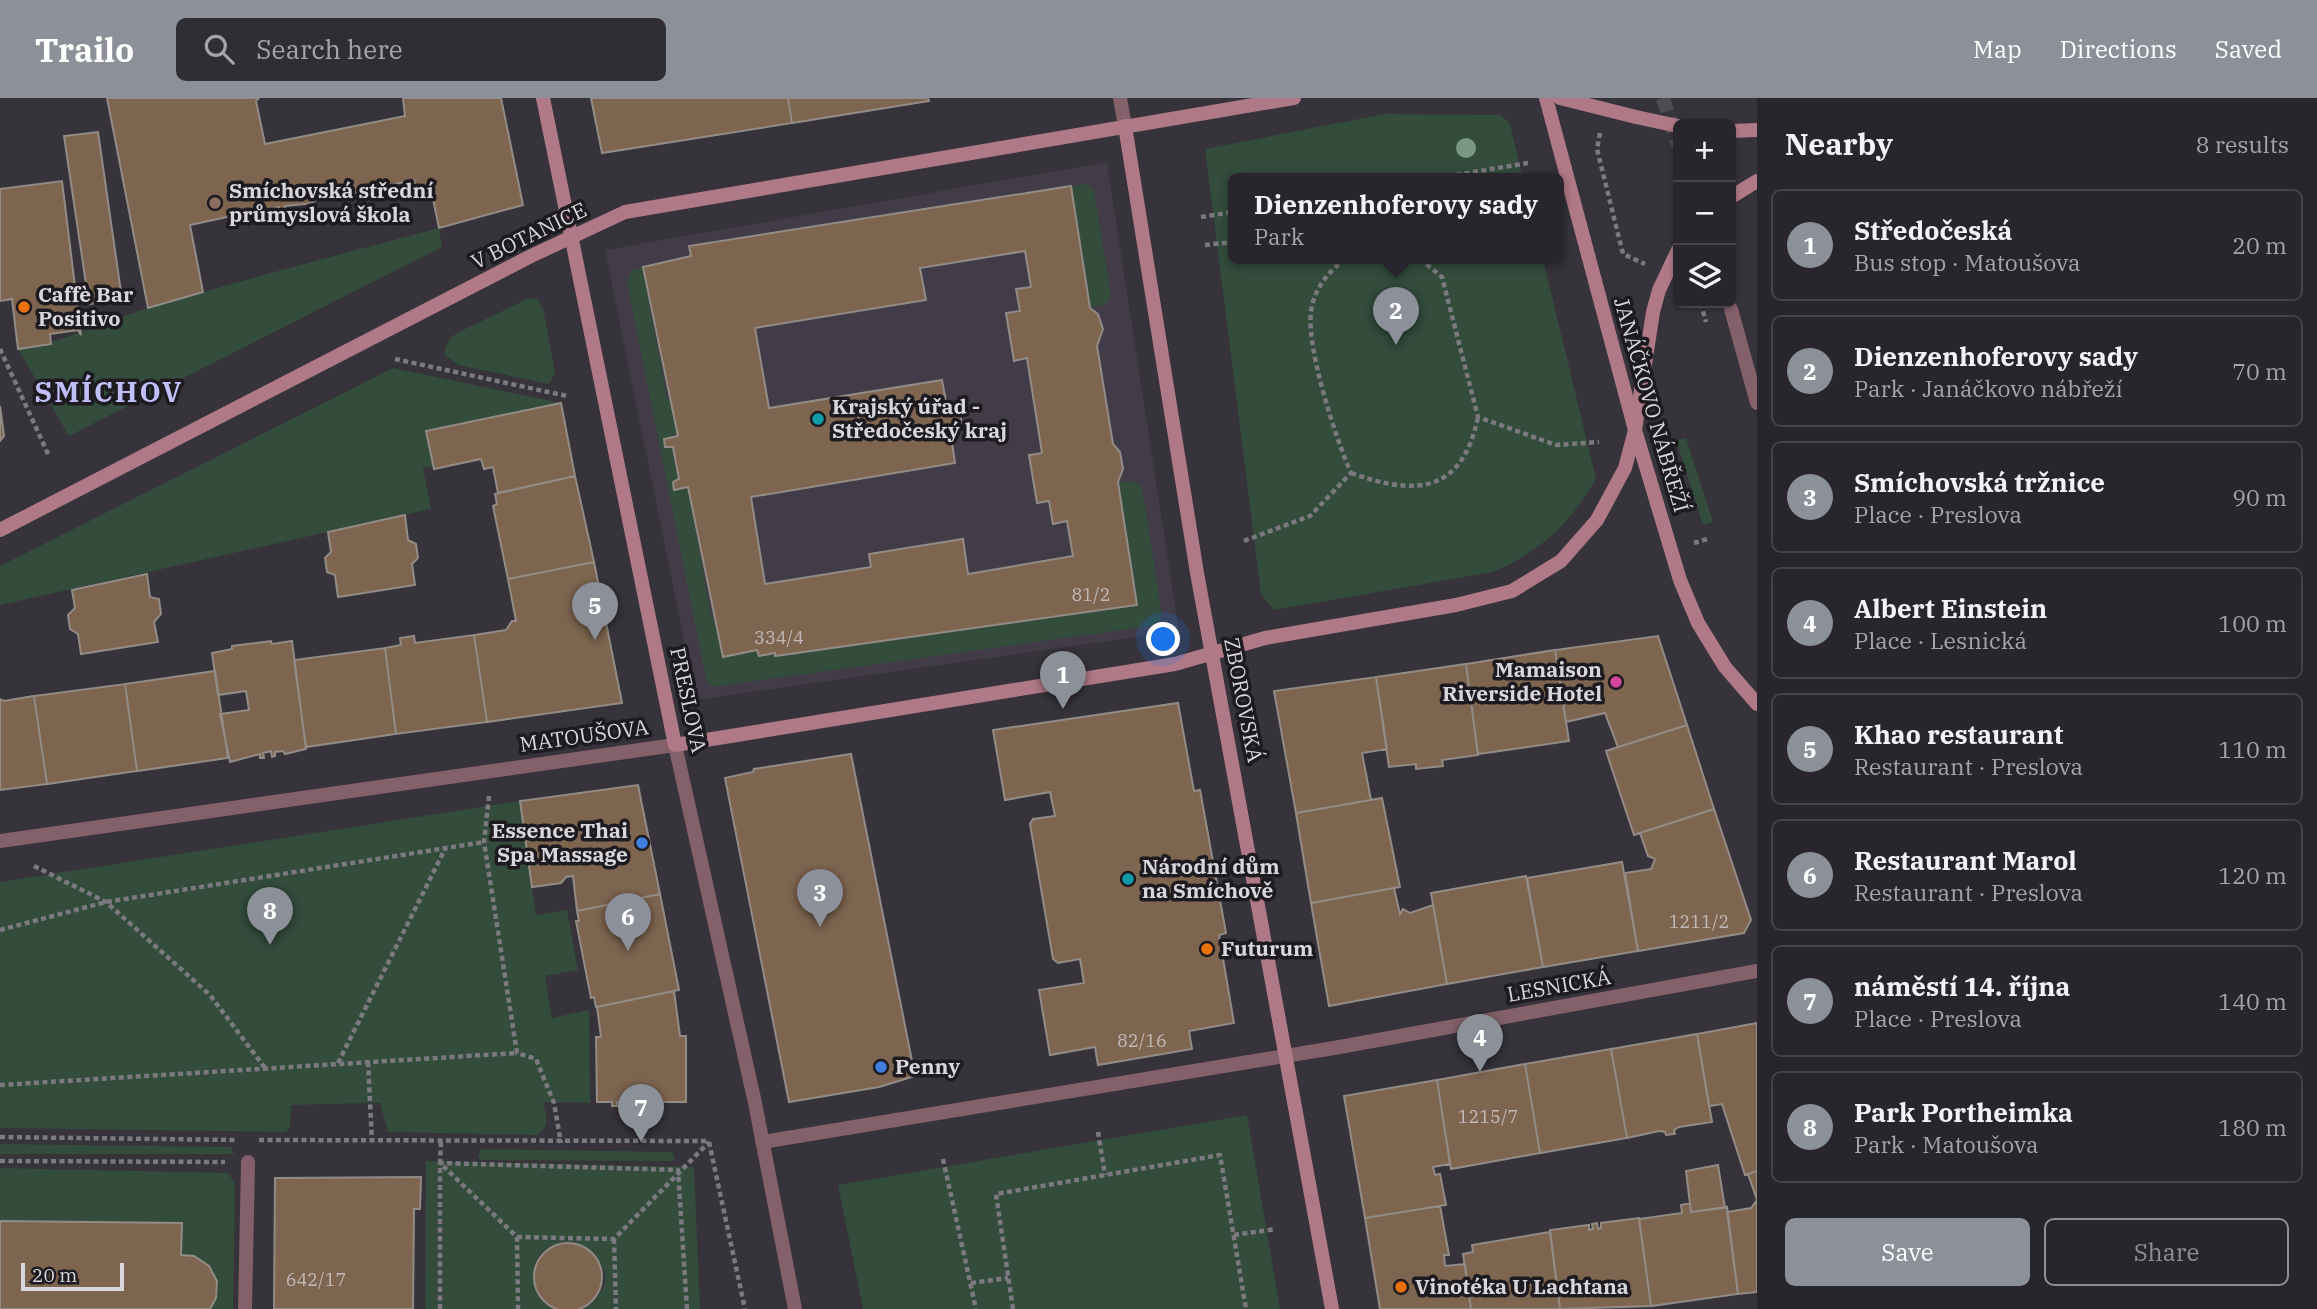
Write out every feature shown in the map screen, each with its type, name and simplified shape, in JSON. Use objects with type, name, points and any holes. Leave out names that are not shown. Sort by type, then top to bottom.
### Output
[{"type":"main road","name":"PRESLOVA","points":[[543,98],[675,745]]},
{"type":"main road","name":"V BOTANICE","points":[[0,530],[573,237],[632,211],[1294,98]]},
{"type":"main road","name":"JANÁČKOVO NÁBŘEŽÍ","points":[[1546,98],[1635,430],[1684,593],[1725,667],[1757,704]]},
{"type":"main road","points":[[1560,98],[1673,125]]},
{"type":"main road","name":"ZBOROVSKÁ","points":[[1125,126],[1213,654],[1332,1309]]},
{"type":"main road","points":[[1736,131],[1757,130]]},
{"type":"main road","points":[[1736,194],[1757,181]]},
{"type":"main road","name":"MATOUŠOVA","points":[[675,745],[1162,667],[1265,638],[1488,598],[1535,579],[1561,561],[1597,520],[1625,468],[1635,430],[1653,312],[1659,290],[1673,260]]},
{"type":"street","name":"ZBOROVSKÁ","points":[[1120,98],[1125,126]]},
{"type":"street","points":[[1731,309],[1757,403]]},
{"type":"street","name":"MATOUŠOVA","points":[[0,841],[404,781],[675,745]]},
{"type":"street","name":"PRESLOVA","points":[[675,745],[762,1142],[795,1309]]},
{"type":"street","name":"LESNICKÁ","points":[[762,1142],[1757,971]]},
{"type":"street","points":[[245,1309],[248,1162]]},
{"type":"path","points":[[1600,133],[1597,149],[1623,254],[1647,265]]},
{"type":"path","points":[[1590,150],[1597,149]]},
{"type":"path","points":[[1467,173],[1528,163]]},
{"type":"path","points":[[1201,217],[1228,213]]},
{"type":"path","points":[[1205,245],[1228,243]]},
{"type":"path","points":[[1339,264],[1319,286],[1311,308],[1310,331],[1332,424],[1351,472],[1394,487],[1418,487],[1441,478],[1460,463],[1473,442],[1479,417],[1442,277],[1426,264]]},
{"type":"path","points":[[0,349],[49,457]]},
{"type":"path","points":[[395,359],[567,396]]},
{"type":"path","points":[[1479,417],[1556,445],[1598,442]]},
{"type":"path","points":[[1244,541],[1310,516],[1351,472]]},
{"type":"path","points":[[489,796],[484,842],[517,1053]]},
{"type":"path","points":[[0,930],[106,902],[484,842]]},
{"type":"path","points":[[338,1064],[446,848]]},
{"type":"path","points":[[34,866],[106,902],[210,995],[266,1068]]},
{"type":"path","points":[[0,1085],[517,1053],[536,1059],[554,1103],[561,1143]]},
{"type":"path","points":[[368,1062],[372,1142]]},
{"type":"path","points":[[1098,1132],[1105,1175]]},
{"type":"path","points":[[0,1137],[239,1140]]},
{"type":"path","points":[[253,1140],[561,1143],[709,1141]]},
{"type":"path","points":[[616,1309],[614,1239],[709,1141]]},
{"type":"path","points":[[709,1141],[745,1309]]},
{"type":"path","points":[[440,1309],[441,1142]]},
{"type":"path","points":[[1013,1309],[996,1194],[1220,1156],[1246,1309]]},
{"type":"path","points":[[943,1159],[976,1309]]},
{"type":"path","points":[[0,1161],[215,1162]]},
{"type":"path","points":[[440,1163],[678,1170]]},
{"type":"path","points":[[440,1163],[517,1237],[614,1239]]},
{"type":"path","points":[[678,1170],[687,1309]]},
{"type":"path","points":[[1234,1235],[1276,1230]]},
{"type":"path","points":[[517,1237],[518,1309]]},
{"type":"path","points":[[971,1283],[1008,1278]]},
{"type":"shaded area","points":[[1107,162],[1179,631],[696,700],[605,250]]},
{"type":"green space","points":[[1385,114],[1501,115],[1510,124],[1522,173],[1228,173],[1228,264],[1544,264],[1596,479],[1565,523],[1525,556],[1493,572],[1274,610],[1261,594],[1205,149]]},
{"type":"green space","points":[[1087,184],[1094,190],[1111,296],[1108,303],[1090,308],[1071,186]]},
{"type":"green space","points":[[439,228],[442,247],[69,436],[18,349],[36,346],[185,297]]},
{"type":"green space","points":[[643,267],[667,399],[670,399],[678,436],[664,440],[665,447],[673,447],[679,479],[673,483],[674,490],[688,487],[711,615],[714,615],[723,657],[757,650],[775,653],[775,656],[1137,605],[1118,482],[1133,481],[1142,487],[1162,615],[1159,622],[1151,626],[712,687],[706,678],[627,282],[632,271]]},
{"type":"green space","points":[[529,298],[538,300],[543,308],[555,373],[549,384],[458,365],[444,354],[449,339],[457,333]]},
{"type":"green space","points":[[393,368],[561,403],[426,431],[433,466],[423,468],[431,509],[0,605],[0,566]]},
{"type":"green space","points":[[1686,438],[1713,522],[1703,525],[1676,440]]},
{"type":"green space","points":[[520,801],[536,915],[567,910],[578,970],[545,976],[552,1018],[589,1010],[590,1103],[543,1102],[546,1124],[538,1135],[388,1132],[380,1103],[291,1105],[290,1128],[285,1132],[0,1128],[0,882]]},
{"type":"green space","points":[[1247,1115],[1280,1309],[863,1309],[838,1185]]},
{"type":"green space","points":[[0,1144],[231,1147],[234,1154],[0,1154]]},
{"type":"green space","points":[[481,1149],[672,1152],[675,1158],[672,1161],[481,1160],[478,1157]]},
{"type":"green space","points":[[426,1161],[694,1167],[700,1309],[584,1309],[601,1291],[605,1274],[598,1260],[584,1249],[567,1244],[551,1246],[538,1257],[535,1288],[542,1300],[553,1309],[425,1309]]},
{"type":"green space","points":[[0,1168],[228,1173],[235,1183],[233,1309],[210,1309],[215,1300],[216,1281],[213,1273],[200,1260],[181,1255],[181,1223],[0,1221]]},
{"type":"building","name":"Smíchovská střední průmyslová škola","points":[[107,98],[259,98],[256,101],[265,144],[405,116],[403,98],[501,98],[523,205],[439,228],[431,189],[416,191],[414,180],[371,189],[372,195],[364,197],[363,190],[356,192],[357,195],[343,194],[344,198],[336,199],[335,196],[313,201],[314,203],[285,206],[286,209],[279,210],[279,207],[242,214],[243,217],[236,219],[236,215],[190,225],[203,292],[148,308]]},
{"type":"building","points":[[591,98],[788,98],[792,123],[602,153]]},
{"type":"building","points":[[788,98],[928,98],[929,101],[792,123]]},
{"type":"building","points":[[98,132],[122,299],[89,304],[64,136]]},
{"type":"building","points":[[62,181],[81,335],[78,330],[50,334],[51,344],[18,349],[12,299],[0,301],[0,189]]},
{"type":"building","name":"Krajský úřad - Středočeský kraj","points":[[1071,186],[1090,308],[1098,314],[1103,329],[1097,346],[1113,444],[1120,452],[1123,469],[1118,482],[1137,605],[775,656],[775,653],[759,656],[757,650],[723,657],[688,487],[674,490],[673,482],[679,479],[673,447],[665,447],[664,439],[678,436],[643,267],[691,256],[689,246]],"holes":[[[1025,251],[1031,287],[1016,289],[1020,311],[1006,313],[1014,361],[1027,358],[1042,453],[1029,455],[1037,503],[1049,501],[1053,524],[1067,521],[1073,556],[968,574],[963,539],[869,554],[871,567],[765,584],[751,497],[955,463],[950,429],[962,427],[960,410],[948,412],[942,380],[769,408],[755,328],[926,300],[920,268]]]},
{"type":"building","points":[[561,403],[575,476],[498,493],[493,467],[484,469],[481,459],[434,469],[426,431]]},
{"type":"building","points":[[0,406],[4,436],[0,441]]},
{"type":"building","points":[[575,476],[594,562],[508,579],[493,506],[497,504],[495,494]]},
{"type":"building","points":[[405,515],[408,540],[416,544],[418,558],[412,564],[415,585],[338,597],[335,575],[327,572],[325,558],[331,552],[328,532]]},
{"type":"building","points":[[594,562],[622,703],[487,722],[474,635],[506,630],[512,621],[516,621],[508,579]]},
{"type":"building","points":[[147,574],[150,597],[159,599],[161,614],[154,622],[158,642],[81,654],[78,634],[70,629],[68,615],[75,608],[72,590]]},
{"type":"building","points":[[474,635],[487,722],[396,734],[385,648],[401,645],[400,638],[414,636],[415,643]]},
{"type":"building","name":"Mamaison Riverside Hotel","points":[[1658,636],[1687,725],[1618,747],[1605,713],[1566,722],[1555,650]]},
{"type":"building","points":[[271,641],[272,644],[292,641],[306,749],[285,754],[283,751],[275,752],[272,757],[271,751],[263,753],[264,758],[260,758],[260,754],[230,762],[220,714],[249,710],[246,691],[218,695],[212,653],[232,649],[232,646]]},
{"type":"building","points":[[385,648],[396,734],[306,747],[294,660]]},
{"type":"building","points":[[1555,650],[1569,741],[1478,754],[1466,664]]},
{"type":"building","points":[[1466,664],[1478,755],[1442,760],[1443,766],[1416,769],[1416,764],[1389,767],[1376,677]]},
{"type":"building","points":[[215,671],[228,758],[137,771],[125,684]]},
{"type":"building","points":[[1376,677],[1387,749],[1362,753],[1371,800],[1296,813],[1274,691]]},
{"type":"building","points":[[125,684],[137,771],[47,784],[34,696]]},
{"type":"building","points":[[34,696],[47,784],[0,790],[0,699],[4,701]]},
{"type":"building","name":"Národní dům na Smíchově","points":[[1178,703],[1194,791],[1200,790],[1226,933],[1219,935],[1234,1023],[1189,1031],[1192,1049],[1098,1065],[1095,1047],[1050,1055],[1039,990],[1084,983],[1080,959],[1058,963],[1053,959],[1030,824],[1033,819],[1055,816],[1050,792],[1005,800],[993,730]]},
{"type":"building","points":[[1687,725],[1714,809],[1634,835],[1606,751]]},
{"type":"building","points":[[851,754],[915,1076],[879,1087],[789,1102],[725,778],[753,772],[754,769]]},
{"type":"building","points":[[638,785],[660,894],[577,911],[573,876],[566,877],[561,883],[532,887],[520,801]]},
{"type":"building","points":[[1382,798],[1400,887],[1311,903],[1296,813]]},
{"type":"building","points":[[1714,809],[1751,920],[1744,933],[1638,951],[1625,873],[1651,869],[1655,859],[1648,856],[1640,833]]},
{"type":"building","points":[[1622,862],[1638,951],[1543,967],[1527,878]]},
{"type":"building","points":[[1526,876],[1543,967],[1447,984],[1431,893]]},
{"type":"building","points":[[1394,888],[1400,914],[1403,909],[1410,913],[1433,905],[1447,984],[1329,1006],[1311,903]]},
{"type":"building","points":[[660,894],[679,990],[596,1007],[594,997],[591,998],[576,921],[579,921],[577,911]]},
{"type":"building","points":[[674,991],[680,1036],[686,1036],[686,1102],[617,1102],[617,1106],[612,1106],[612,1102],[597,1102],[596,1037],[601,1037],[597,1007]]},
{"type":"building","points":[[1757,1023],[1757,1171],[1745,1175],[1722,1104],[1709,1106],[1697,1034]]},
{"type":"building","points":[[1697,1034],[1712,1122],[1679,1127],[1674,1130],[1675,1134],[1666,1135],[1665,1132],[1659,1131],[1627,1138],[1611,1049]]},
{"type":"building","points":[[1611,1049],[1627,1138],[1540,1153],[1525,1064]]},
{"type":"building","points":[[1525,1064],[1540,1153],[1451,1169],[1437,1080]]},
{"type":"building","points":[[1437,1080],[1450,1164],[1433,1167],[1435,1175],[1440,1174],[1446,1205],[1365,1218],[1344,1096]]},
{"type":"building","points":[[1718,1165],[1725,1208],[1691,1212],[1686,1171]]},
{"type":"building","points":[[1757,1171],[1757,1200],[1748,1174]]},
{"type":"building","points":[[421,1177],[420,1209],[414,1209],[413,1309],[274,1309],[275,1178]]},
{"type":"building","points":[[1757,1200],[1757,1292],[1738,1294],[1727,1212],[1751,1208]]},
{"type":"building","points":[[1690,1203],[1691,1212],[1727,1207],[1738,1294],[1651,1306],[1639,1219],[1682,1213],[1681,1205]]},
{"type":"building","points":[[1440,1206],[1449,1255],[1444,1255],[1445,1266],[1465,1264],[1471,1309],[1380,1309],[1365,1218]]},
{"type":"building","points":[[1639,1218],[1651,1306],[1560,1309],[1550,1230],[1589,1225],[1589,1230],[1593,1229],[1592,1224],[1597,1223],[1598,1229],[1601,1228],[1601,1223]]},
{"type":"building","points":[[0,1221],[182,1223],[181,1255],[194,1256],[209,1266],[217,1281],[216,1298],[210,1309],[0,1309]]},
{"type":"building","points":[[1550,1232],[1560,1309],[1471,1309],[1463,1254],[1473,1252],[1472,1245]]},
{"type":"building","points":[[561,1243],[575,1243],[587,1248],[597,1258],[602,1270],[602,1284],[597,1296],[587,1306],[578,1310],[558,1310],[549,1306],[539,1296],[534,1284],[534,1270],[539,1258],[549,1248]]},
{"type":"tunnel","points":[[1663,98],[1673,129]]},
{"type":"place","name":"Smíchovská střední průmyslová škola","points":[[215,203]]},
{"type":"place","name":"Caffè Bar Positivo","points":[[24,307]]},
{"type":"place","name":"Dienzenhoferovy sady","points":[[1396,345]]},
{"type":"place","name":"Krajský úřad - Středočeský kraj","points":[[818,419]]},
{"type":"place","name":"Khao restaurant","points":[[595,640]]},
{"type":"place","name":"Mamaison Riverside Hotel","points":[[1616,682]]},
{"type":"place","name":"Středočeská","points":[[1063,709]]},
{"type":"place","name":"Essence Thai Spa Massage","points":[[642,843]]},
{"type":"place","name":"Národní dům na Smíchově","points":[[1128,879]]},
{"type":"place","name":"Smíchovská tržnice","points":[[820,927]]},
{"type":"place","name":"Park Portheimka","points":[[270,945]]},
{"type":"place","name":"Futurum","points":[[1207,949]]},
{"type":"place","name":"Restaurant Marol","points":[[628,951]]},
{"type":"place","name":"Penny","points":[[881,1067]]},
{"type":"place","name":"Albert Einstein","points":[[1480,1072]]},
{"type":"place","name":"náměstí 14. října","points":[[641,1142]]},
{"type":"place","name":"Vinotéka U Lachtana","points":[[1401,1287]]},
{"type":"district","name":"SMÍCHOV","points":[[109,392]]}]
